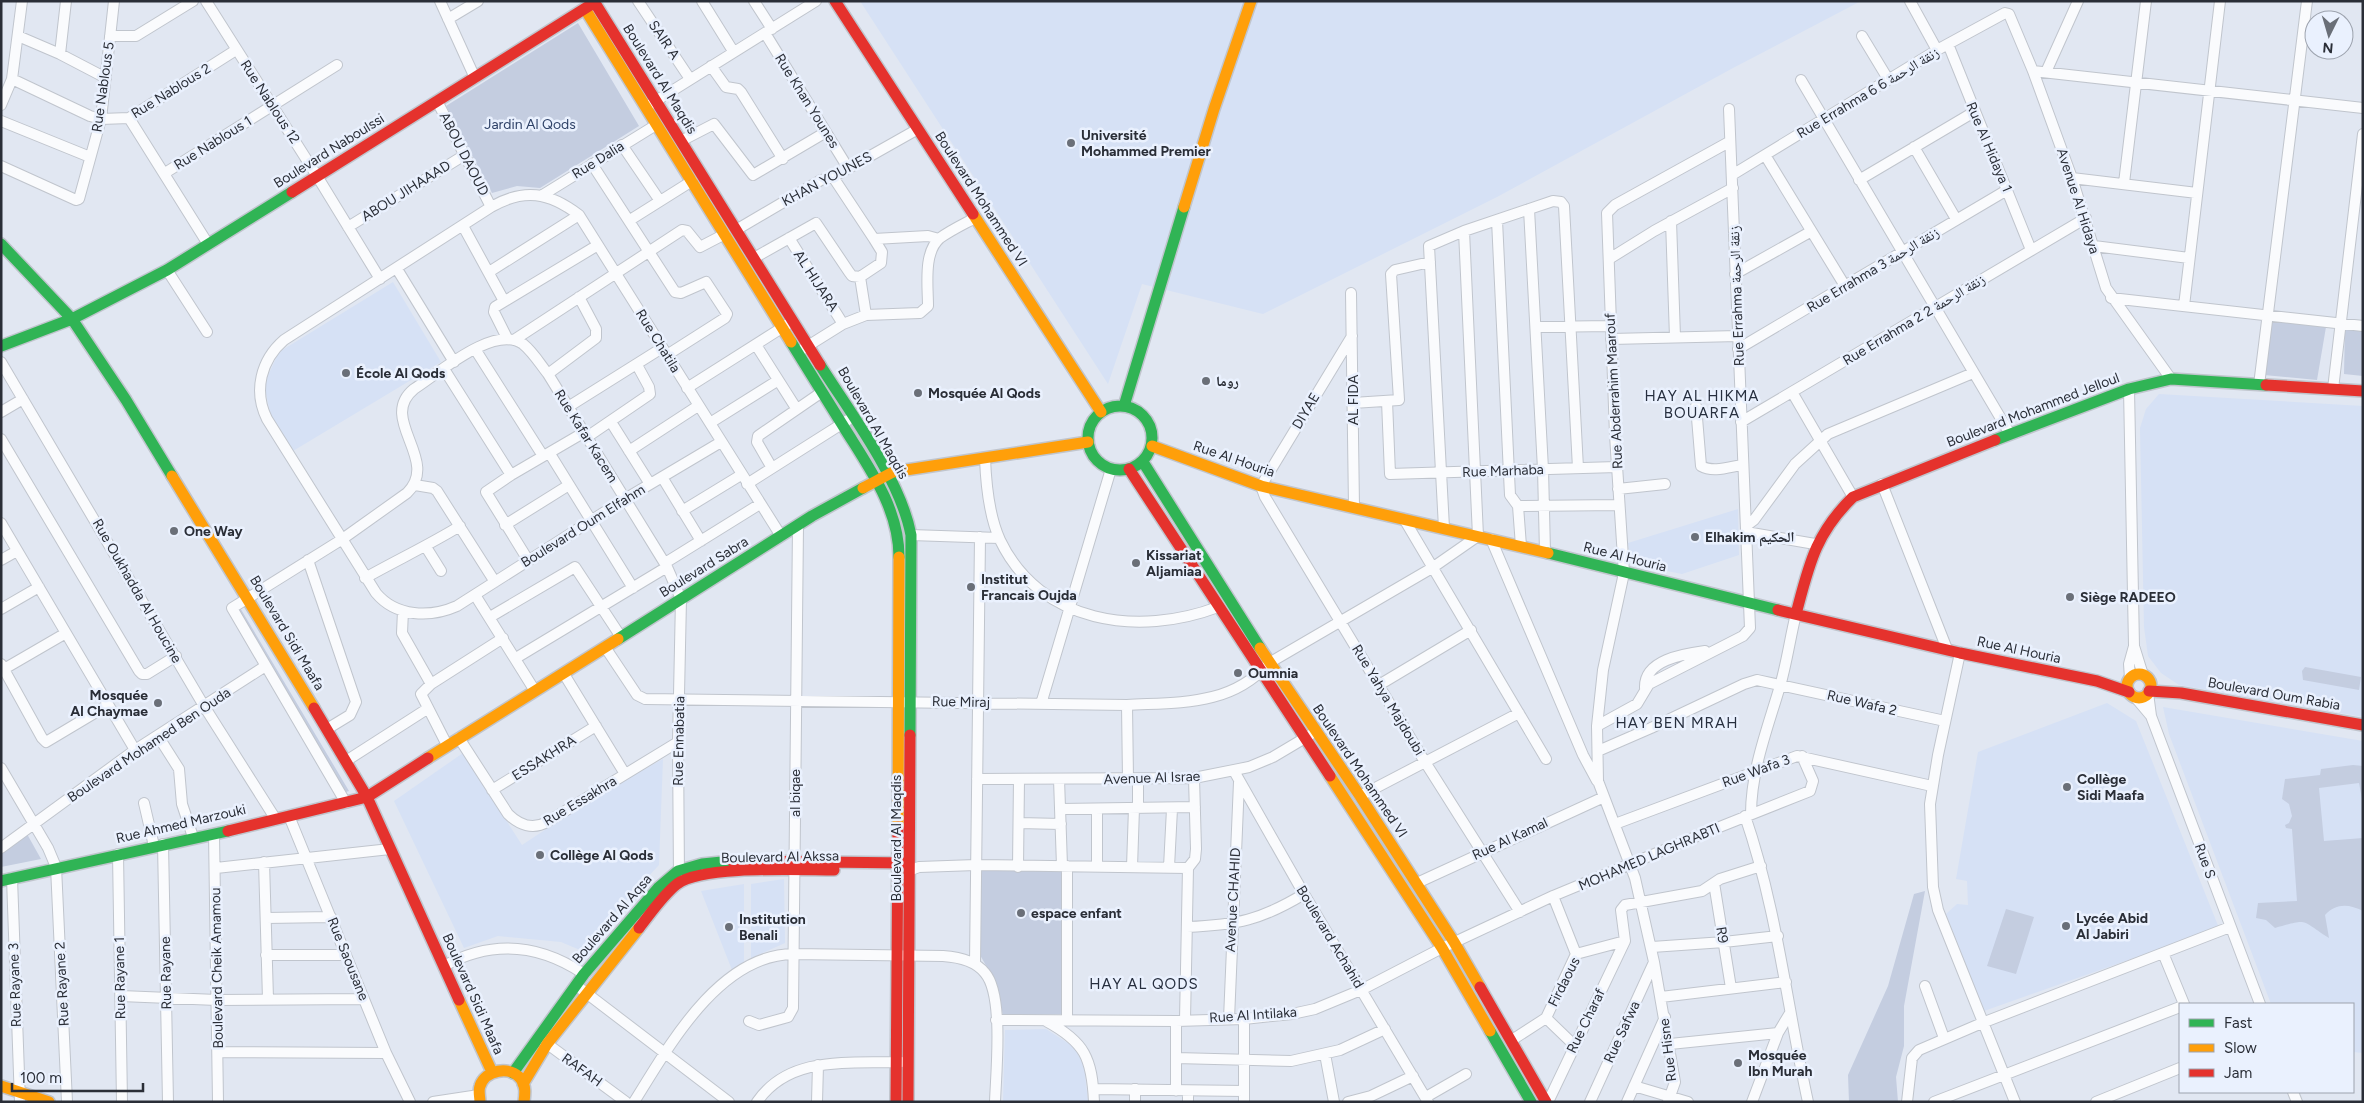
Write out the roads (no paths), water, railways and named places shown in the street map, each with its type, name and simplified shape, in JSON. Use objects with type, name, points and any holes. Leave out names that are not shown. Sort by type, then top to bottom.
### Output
[{"type":"street","points":[[1,105],[12,78],[22,1]]},
{"type":"street","points":[[60,54],[66,1]]},
{"type":"street","name":"Rue Nablous 5","points":[[1,166],[78,200],[101,119],[114,1]]},
{"type":"street","points":[[110,36],[136,36],[193,1]]},
{"type":"street","name":"Rue Nablous 12","points":[[206,1],[318,176],[380,279]]},
{"type":"street","points":[[440,1],[475,78]]},
{"type":"street","points":[[448,19],[478,1]]},
{"type":"street","name":"SAIR A","points":[[638,1],[690,79]]},
{"type":"street","points":[[702,1],[733,51]]},
{"type":"street","name":"Rue Khan Younes","points":[[754,1],[768,31],[848,168]]},
{"type":"street","points":[[645,108],[733,51],[816,1]]},
{"type":"street","name":"Boulevard Mohammed VI","points":[[835,1],[1101,412]]},
{"type":"street","points":[[1124,406],[1214,109],[1251,1]]},
{"type":"street","points":[[1910,1],[1937,50]]},
{"type":"street","points":[[2046,72],[2078,1]]},
{"type":"street","points":[[2124,183],[2146,1]]},
{"type":"street","points":[[2184,306],[2220,1]]},
{"type":"street","points":[[2259,385],[2307,1]]},
{"type":"street","name":"Boulevard Naboulssi","points":[[1,346],[72,319],[167,270],[596,2]]},
{"type":"street","name":"Boulevard Al Maqdis","points":[[596,2],[736,230],[810,345],[888,474],[908,520],[911,535],[898,701],[908,867],[910,955],[902,1062],[896,1102]]},
{"type":"street","name":"Boulevard Al Maqdis","points":[[585,9],[877,480],[893,516],[899,537],[911,701],[908,867],[897,955],[902,1062],[908,1102]]},
{"type":"street","name":"Rue Errahma 6 6 زنقة الرحمة","points":[[1732,175],[1888,79],[2005,13]]},
{"type":"street","name":"Avenue Al Hidaya","points":[[2005,13],[2011,16],[2033,71],[2086,218],[2106,288],[2111,298],[2171,378]]},
{"type":"street","points":[[18,36],[60,54],[106,78]]},
{"type":"street","points":[[1862,36],[1888,79]]},
{"type":"street","name":"Rue Al Hidaya 1","points":[[1948,44],[2031,250]]},
{"type":"street","name":"Rue Nablous 2","points":[[101,119],[129,118],[236,50]]},
{"type":"street","name":"Rue Nablous 1","points":[[165,173],[337,65]]},
{"type":"street","points":[[712,66],[726,87],[738,89],[741,92],[783,159]]},
{"type":"street","points":[[2033,71],[2363,108]]},
{"type":"street","points":[[12,78],[101,119]]},
{"type":"street","points":[[1800,80],[2010,434]]},
{"type":"street","name":"ABOU DAOUD","points":[[437,101],[490,207]]},
{"type":"street","name":"Rue Errahma زنقة الرحمة","points":[[1597,726],[1637,704],[1645,688],[1748,631],[1746,529],[1729,109]]},
{"type":"street","points":[[1859,180],[1974,112]]},
{"type":"street","points":[[129,118],[208,244]]},
{"type":"street","points":[[1,121],[90,157]]},
{"type":"street","points":[[681,141],[714,124],[753,175],[826,132]]},
{"type":"street","name":"Rue Dalia","points":[[541,196],[622,144],[656,125]]},
{"type":"street","name":"KHAN YOUNES","points":[[736,230],[821,180],[833,177],[918,129]]},
{"type":"street","points":[[2333,389],[2339,324],[2363,134]]},
{"type":"street","name":"Rue Abderrahim Maarouf","points":[[1598,781],[1597,726],[1603,670],[1624,573],[1610,326],[1607,215],[1609,209],[1730,142]]},
{"type":"street","points":[[622,144],[660,201]]},
{"type":"street","points":[[1914,147],[1956,219]]},
{"type":"street","points":[[1765,155],[1810,232],[1845,286]]},
{"type":"street","name":"ABOU JIHAAAD","points":[[348,227],[463,156]]},
{"type":"street","points":[[568,408],[636,365],[665,352],[727,317],[706,282],[680,293],[675,292],[592,164]]},
{"type":"street","points":[[754,258],[816,222],[849,272],[856,278],[881,263],[882,252],[833,177]]},
{"type":"street","points":[[2072,178],[2197,193]]},
{"type":"street","points":[[630,220],[692,180]]},
{"type":"street","points":[[1608,259],[1671,221],[1733,188]]},
{"type":"street","name":"Rue Errahma 3 زنقة الرحمة","points":[[1738,349],[2007,190]]},
{"type":"street","points":[[431,684],[402,633],[403,611],[382,601],[365,578],[267,419],[261,406],[260,384],[263,370],[276,347],[490,207],[514,196],[541,196]]},
{"type":"street","name":"Rue Chatila","points":[[541,196],[556,200],[579,215],[781,536]]},
{"type":"street","points":[[1444,528],[1430,245],[1464,231],[1558,201],[1564,206],[1578,468]]},
{"type":"street","points":[[1529,209],[1546,552]]},
{"type":"street","points":[[489,272],[579,215]]},
{"type":"street","points":[[798,352],[843,324],[866,315],[920,314],[925,311],[928,306],[929,259],[931,251],[939,239],[975,218]]},
{"type":"street","name":"Rue Errahma 2 2 زنقة الرحمة","points":[[1741,422],[2086,218]]},
{"type":"street","points":[[1497,220],[1503,313],[1510,495],[1518,506],[1521,546]]},
{"type":"street","points":[[1671,221],[1675,337]]},
{"type":"street","points":[[463,226],[504,301]]},
{"type":"street","points":[[346,803],[264,667],[232,608],[341,540],[407,493],[415,485],[419,475],[419,466],[404,427],[405,402],[409,393],[475,349],[492,341],[510,339],[682,230],[687,231],[700,247],[725,234]]},
{"type":"street","points":[[1464,231],[1478,536]]},
{"type":"street","points":[[1735,274],[1810,232]]},
{"type":"street","points":[[874,239],[928,236],[939,239]]},
{"type":"street","name":"AL HIJARA","points":[[788,238],[843,324]]},
{"type":"street","name":"Boulevard Sidi Maafa","points":[[1,244],[72,319],[126,400],[327,729],[367,797],[492,1072]]},
{"type":"street","points":[[510,339],[493,310],[504,301],[598,245]]},
{"type":"street","points":[[2094,246],[2189,258]]},
{"type":"street","points":[[1353,402],[1399,400],[1401,396],[1392,274],[1395,270],[1430,262]]},
{"type":"street","points":[[397,269],[454,362]]},
{"type":"street","points":[[167,270],[207,332]]},
{"type":"street","points":[[860,277],[866,315]]},
{"type":"street","name":"AL FIDA","points":[[1352,293],[1354,507]]},
{"type":"street","points":[[548,374],[596,338],[596,329],[578,297]]},
{"type":"street","points":[[2111,298],[2363,326]]},
{"type":"street","points":[[687,388],[793,320]]},
{"type":"street","points":[[1536,327],[1610,326]]},
{"type":"street","name":"DIYAE","points":[[1261,486],[1352,336]]},
{"type":"street","points":[[1611,339],[1738,336]]},
{"type":"street","name":"Rue Kafar Kacem","points":[[510,339],[523,344],[548,374],[666,565],[681,599]]},
{"type":"street","points":[[756,345],[777,381],[796,408]]},
{"type":"street","points":[[475,349],[546,455],[569,485],[633,588]]},
{"type":"street","name":"Rue Oukhadda Al Houcine","points":[[1,362],[204,706],[275,818]]},
{"type":"street","points":[[528,560],[486,492],[546,455],[611,422],[650,394],[649,387],[636,365]]},
{"type":"street","points":[[444,369],[511,475]]},
{"type":"street","points":[[1815,544],[1746,529],[1795,464],[1820,440],[1840,429],[1973,373]]},
{"type":"street","name":"Boulevard Mohammed Jelloul","points":[[1796,614],[1815,544],[1836,512],[1852,498],[1882,484],[2129,389],[2171,378],[2363,391]]},
{"type":"street","points":[[710,423],[777,381]]},
{"type":"street","points":[[2129,389],[2134,646],[2128,670],[2129,679],[2127,684],[2132,695],[2142,697],[2148,685]]},
{"type":"street","points":[[772,468],[756,439],[796,408],[822,392]]},
{"type":"street","points":[[1792,392],[1852,498]]},
{"type":"street","points":[[1,412],[23,398]]},
{"type":"street","name":"Rue Marhaba","points":[[1387,401],[1390,474],[1617,467]]},
{"type":"street","points":[[629,450],[698,406]]},
{"type":"street","points":[[1124,406],[1137,411],[1146,420],[1152,433],[1152,446],[1143,462],[1129,469],[1112,470],[1096,460],[1088,442],[1090,426],[1101,412],[1113,407],[1124,406]]},
{"type":"street","points":[[1696,406],[1701,466],[1708,470],[1742,465]]},
{"type":"street","points":[[682,511],[744,479],[772,468],[853,417]]},
{"type":"street","points":[[611,422],[650,484]]},
{"type":"street","points":[[1,439],[139,671],[142,674],[147,674],[176,656]]},
{"type":"street","name":"Boulevard Oum Elfahm","points":[[403,611],[428,614],[445,611],[476,595],[625,499],[721,442]]},
{"type":"street","name":"Boulevard Sabra","points":[[367,797],[781,536],[888,474],[1088,442]]},
{"type":"street","name":"Rue Al Houria","points":[[1152,446],[1261,486],[1521,546],[1624,573],[1960,653],[2097,680],[2132,695]]},
{"type":"street","points":[[985,458],[990,502],[999,538],[1011,560],[1035,586],[1050,598],[1068,607],[1114,621],[1141,623],[1173,620],[1218,607]]},
{"type":"street","name":"Boulevard Mohammed VI","points":[[1143,462],[1269,663],[1442,948],[1531,1102]]},
{"type":"street","name":"Boulevard Mohammed VI","points":[[1129,469],[1260,673],[1360,796],[1454,942],[1547,1102]]},
{"type":"street","points":[[1041,704],[1068,607],[1112,470]]},
{"type":"street","points":[[662,477],[701,541]]},
{"type":"street","points":[[1618,490],[1665,484]]},
{"type":"street","points":[[1882,484],[1947,649]]},
{"type":"street","points":[[415,485],[433,488],[437,491],[495,582]]},
{"type":"street","points":[[505,525],[569,485]]},
{"type":"street","name":"Rue Yahya Majdoubi","points":[[1261,486],[1265,497],[1425,762],[1520,912]]},
{"type":"street","points":[[516,658],[633,588],[701,541],[760,504]]},
{"type":"street","points":[[1518,506],[1619,505]]},
{"type":"street","points":[[1404,519],[1432,568],[1472,630],[1546,759]]},
{"type":"street","points":[[1,523],[135,750]]},
{"type":"street","points":[[365,578],[410,553],[426,547],[460,526]]},
{"type":"street","name":"al biqae","points":[[750,1021],[754,1024],[764,1024],[791,1015],[793,1008],[798,526]]},
{"type":"street","points":[[911,535],[999,538]]},
{"type":"street","name":"Rue Miraj","points":[[605,647],[640,698],[1127,705],[1185,702],[1213,698],[1240,688],[1260,673],[1269,663],[1432,568],[1478,536]]},
{"type":"street","points":[[975,964],[980,537]]},
{"type":"street","points":[[1491,539],[1583,755],[1598,781]]},
{"type":"street","points":[[426,547],[441,571]]},
{"type":"street","points":[[1,560],[17,551]]},
{"type":"street","points":[[308,560],[356,702],[350,715],[327,729]]},
{"type":"street","points":[[490,617],[575,567],[621,637]]},
{"type":"street","points":[[1,609],[39,587]]},
{"type":"street","points":[[476,595],[535,691]]},
{"type":"street","name":"Rue Ennabatia","points":[[679,883],[678,742],[681,599]]},
{"type":"street","points":[[1796,614],[1780,684],[1756,772],[1748,815],[1778,936],[1790,1013],[1808,1102]]},
{"type":"street","points":[[1379,685],[1472,630]]},
{"type":"street","points":[[66,633],[3,667],[42,738],[46,742],[108,705]]},
{"type":"street","points":[[447,745],[421,694],[431,684],[503,638]]},
{"type":"street","name":"Rue S","points":[[2134,646],[2148,685],[2151,716],[2260,1003]]},
{"type":"street","points":[[1960,653],[1932,786],[1930,834],[1934,893],[1938,910],[2015,1102]]},
{"type":"street","name":"Boulevard Mohamed Ben Ouda","points":[[1,848],[135,750],[264,667]]},
{"type":"street","points":[[564,674],[625,774]]},
{"type":"street","name":"Rue Al Houria","points":[[2097,680],[2129,679],[2138,674],[2148,685]]},
{"type":"street","name":"Rue Wafa 2","points":[[1598,750],[1651,728],[1750,681],[1757,680],[1945,721]]},
{"type":"street","name":"Boulevard Oum Rabia","points":[[2148,685],[2181,693],[2363,725]]},
{"type":"street","name":"Rue S","points":[[2132,695],[2151,716]]},
{"type":"street","points":[[1127,705],[1136,808],[1132,867]]},
{"type":"street","points":[[346,762],[427,709]]},
{"type":"street","points":[[1360,796],[1519,713]]},
{"type":"street","name":"ESSAKHRA","points":[[492,790],[596,726]]},
{"type":"street","name":"Avenue Al Israe","points":[[978,779],[1133,779],[1237,776],[1311,735]]},
{"type":"street","points":[[158,736],[179,769],[182,804],[193,837]]},
{"type":"street","name":"Rue Essakhra","points":[[459,738],[511,817],[523,824],[536,826],[547,822],[678,742]]},
{"type":"street","name":"Rue Wafa 3","points":[[1615,824],[1802,756],[1932,786]]},
{"type":"street","name":"MOHAMED LAGHRABTI","points":[[1454,942],[1553,896],[1813,788],[1813,781],[1802,756]]},
{"type":"street","points":[[1,768],[34,824],[56,867]]},
{"type":"street","name":"Boulevard Achahid","points":[[1237,776],[1304,894],[1427,1099]]},
{"type":"street","name":"Avenue CHAHID","points":[[1229,1019],[1237,776]]},
{"type":"street","points":[[1176,1090],[1176,1058],[1187,927],[1188,868],[1192,864],[1195,854],[1194,778]]},
{"type":"street","points":[[1018,866],[1019,779]]},
{"type":"street","points":[[1059,779],[1064,866],[1067,1020]]},
{"type":"street","name":"Rue Hisne","points":[[1598,781],[1631,864],[1652,947],[1675,1082],[1669,1099]]},
{"type":"street","name":"Rue Al Kamal","points":[[1417,883],[1604,796]]},
{"type":"street","name":"Rue Ahmed Marzouki","points":[[6,879],[193,837],[214,834],[367,797]]},
{"type":"street","name":"Rue Rayane","points":[[144,803],[159,845],[167,998],[168,1102]]},
{"type":"street","points":[[1169,867],[1172,808]]},
{"type":"street","points":[[1061,809],[1194,808]]},
{"type":"street","points":[[1097,809],[1097,866]]},
{"type":"street","name":"Rue Saousane","points":[[288,816],[386,1052],[410,1102]]},
{"type":"street","points":[[1019,823],[1061,824]]},
{"type":"street","name":"Boulevard Cheik Amamou","points":[[214,834],[219,1052],[218,1102]]},
{"type":"street","points":[[216,868],[390,849]]},
{"type":"street","name":"Rue Rayane 1","points":[[118,854],[122,1102]]},
{"type":"street","name":"Boulevard Al Aqsa","points":[[513,1073],[543,1041],[584,974],[658,888],[678,871],[723,861],[794,865],[908,867]]},
{"type":"street","points":[[264,862],[268,999]]},
{"type":"street","name":"Boulevard Al Akssa","points":[[523,1084],[543,1041],[586,994],[664,897],[679,883],[704,875],[723,872],[794,865]]},
{"type":"street","points":[[908,867],[976,865],[1188,868]]},
{"type":"street","points":[[1625,941],[1621,910],[1625,905],[1702,891],[1731,875],[1761,866]]},
{"type":"street","name":"Rue Rayane 2","points":[[56,867],[67,1102]]},
{"type":"street","name":"Rue Rayane 3","points":[[6,879],[19,1096]]},
{"type":"street","name":"R9","points":[[1714,883],[1730,988]]},
{"type":"street","points":[[1187,927],[1231,924],[1264,916],[1304,894]]},
{"type":"street","points":[[1553,896],[1576,954]]},
{"type":"street","points":[[266,918],[331,917]]},
{"type":"street","points":[[1907,1102],[1912,1058],[1919,1050],[1944,1038],[2230,927]]},
{"type":"street","points":[[1652,947],[1778,936]]},
{"type":"street","name":"Firdaous","points":[[1512,1040],[1546,1018],[1576,954],[1625,941]]},
{"type":"street","name":"Rue Charaf","points":[[1547,1102],[1625,941]]},
{"type":"street","name":"Rue Al Intilaka","points":[[996,1020],[1180,1020],[1269,1017],[1315,1009],[1361,990],[1454,942]]},
{"type":"street","points":[[444,966],[486,951],[520,949],[537,951],[553,956],[584,974]]},
{"type":"street","points":[[2163,953],[2184,1003]]},
{"type":"street","points":[[634,1102],[665,1053],[711,994],[730,977],[758,961],[779,954],[957,957],[975,964],[985,972],[991,983],[995,1000],[995,1102]]},
{"type":"street","points":[[266,955],[346,955]]},
{"type":"street","name":"Rue Safwa","points":[[1590,1102],[1654,962]]},
{"type":"street","points":[[1661,997],[1786,982]]},
{"type":"street","points":[[576,986],[729,1102]]},
{"type":"street","points":[[1925,986],[1944,1038]]},
{"type":"street","points":[[121,996],[217,1000],[364,1000]]},
{"type":"street","points":[[1934,1102],[2179,1007]]},
{"type":"street","points":[[1752,1102],[1778,1033],[1790,1013]]},
{"type":"street","points":[[1628,1102],[1665,1017]]},
{"type":"street","points":[[1546,1018],[1574,1045]]},
{"type":"street","points":[[1093,1089],[1176,1090],[1244,1096],[1244,1019]]},
{"type":"street","points":[[1044,1020],[1076,1040],[1086,1052],[1092,1076],[1094,1102]]},
{"type":"street","points":[[1176,1058],[1291,1061],[1340,1050],[1384,1029]]},
{"type":"street","points":[[1670,1044],[1778,1033]]},
{"type":"street","name":"RAFAH","points":[[543,1041],[626,1102]]},
{"type":"street","points":[[219,1052],[386,1052]]},
{"type":"street","points":[[1324,1054],[1334,1102]]},
{"type":"street","points":[[757,1102],[778,1080],[790,1073],[818,1065],[902,1062]]},
{"type":"street","points":[[817,1102],[818,1065]]},
{"type":"street","points":[[2096,1102],[2179,1068]]},
{"type":"street","points":[[433,1102],[479,1099],[480,1084],[492,1072],[501,1070],[513,1073],[523,1084],[525,1092],[524,1102]]},
{"type":"street","points":[[1427,1099],[1466,1074]]},
{"type":"street","points":[[1348,1102],[1371,1096],[1413,1076]]},
{"type":"street","points":[[1,1086],[19,1096],[49,1102]]},
{"type":"street","points":[[1634,1086],[1669,1099],[1688,1102]]},
{"type":"street","points":[[1135,1090],[1135,1102]]},
{"type":"street","points":[[1188,1091],[1188,1102]]},
{"type":"place","name":"Université Mohammed Premier","points":[[1071,143]]},
{"type":"place","name":"École Al Qods","points":[[346,373]]},
{"type":"place","name":"روما","points":[[1206,381]]},
{"type":"place","name":"Mosquée Al Qods","points":[[918,393]]},
{"type":"place","name":"One Way","points":[[174,531]]},
{"type":"place","name":"Elhakim الحكيم","points":[[1695,537]]},
{"type":"place","name":"Kissariat Aljamiaa","points":[[1136,563]]},
{"type":"place","name":"Institut Francais Oujda","points":[[971,587]]},
{"type":"place","name":"Siège RADEEO","points":[[2070,597]]},
{"type":"place","name":"Oumnia","points":[[1238,673]]},
{"type":"place","name":"Mosquée Al Chaymae","points":[[158,703]]},
{"type":"place","name":"Collège Sidi Maafa","points":[[2067,787]]},
{"type":"place","name":"Collège Al Qods","points":[[540,855]]},
{"type":"place","name":"espace enfant","points":[[1021,913]]},
{"type":"place","name":"Lycée Abid Al Jabiri","points":[[2066,926]]},
{"type":"place","name":"Institution Benali","points":[[729,927]]},
{"type":"place","name":"Mosquée Ibn Murah","points":[[1738,1063]]},
{"type":"district","name":"HAY AL HIKMA BOUARFA","points":[[1702,404]]},
{"type":"district","name":"HAY BEN MRAH","points":[[1677,723]]},
{"type":"district","name":"HAY AL QODS","points":[[1144,984]]},
{"type":"park label","name":"Jardin Al Qods","points":[[530,124]]}]
